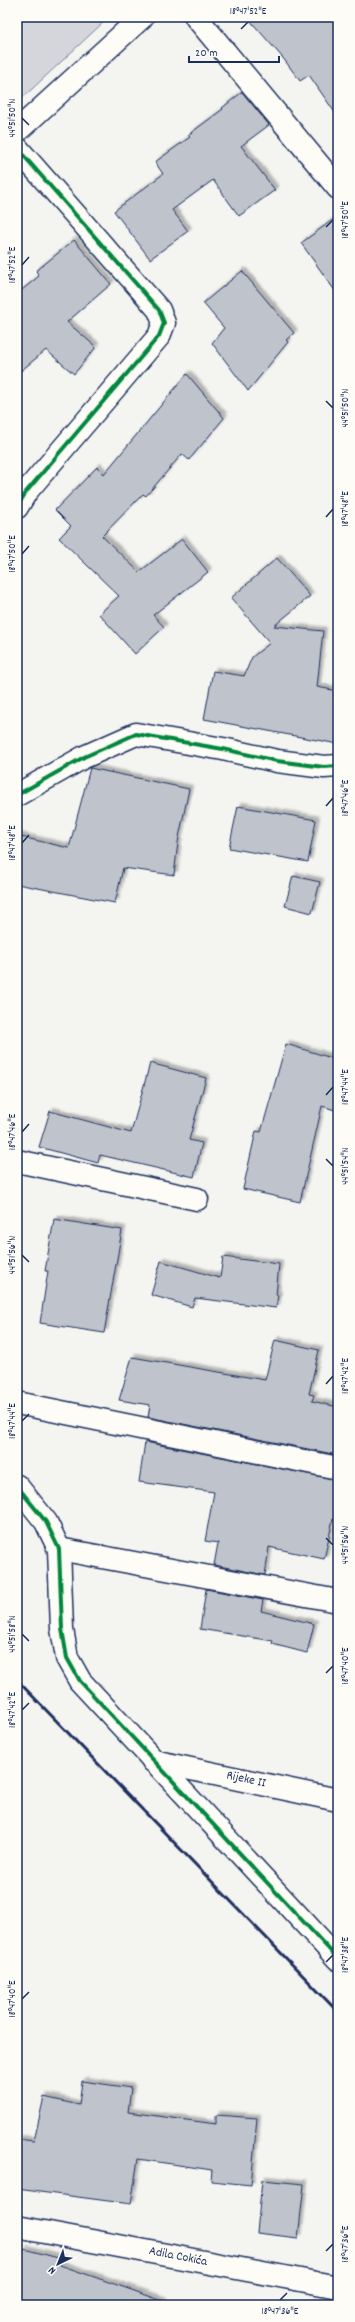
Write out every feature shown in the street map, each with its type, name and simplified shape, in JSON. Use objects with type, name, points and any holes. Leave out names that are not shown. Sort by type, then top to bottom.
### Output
[{"type":"street","points":[[17,131],[142,17]]},
{"type":"street","points":[[196,17],[338,188]]},
{"type":"street","points":[[17,148],[158,310],[164,323],[159,336],[26,492],[17,507]]},
{"type":"street","points":[[17,795],[84,757],[136,734],[223,749],[277,761],[324,767],[338,766]]},
{"type":"street","points":[[17,1161],[197,1199]]},
{"type":"street","points":[[17,1403],[338,1468]]},
{"type":"street","points":[[17,1486],[46,1522],[59,1549],[62,1629],[67,1658],[80,1681],[338,1959]]},
{"type":"street","points":[[59,1549],[338,1601]]},
{"type":"street","name":"Rijeke II","points":[[153,1761],[338,1800]]},
{"type":"street","name":"Adila Cokića","points":[[17,2227],[338,2287]]},
{"type":"shaded area","points":[[17,17],[108,17],[108,18],[17,103]]},
{"type":"building","points":[[247,17],[333,17],[338,25],[338,117],[309,75],[300,81],[283,58]]},
{"type":"building","points":[[242,92],[269,125],[241,146],[275,190],[239,216],[213,180],[172,210],[188,231],[150,259],[114,211],[163,174],[155,162],[190,137],[188,135],[223,109],[222,108]]},
{"type":"building","points":[[338,216],[338,295],[301,243]]},
{"type":"building","points":[[74,240],[111,284],[67,322],[96,347],[74,374],[46,350],[17,374],[17,294],[39,276],[36,271]]},
{"type":"building","points":[[242,271],[294,333],[286,340],[288,342],[248,391],[212,343],[224,328],[203,303]]},
{"type":"building","points":[[187,374],[224,418],[189,460],[182,454],[146,496],[143,494],[102,536],[139,572],[182,539],[208,572],[153,615],[164,627],[135,654],[99,614],[119,596],[59,538],[71,526],[55,510],[97,467],[104,474]]},
{"type":"building","points":[[277,558],[310,596],[274,626],[323,631],[317,687],[338,691],[338,744],[204,719],[213,671],[244,676],[252,657],[270,643],[231,598]]},
{"type":"building","points":[[90,768],[189,789],[178,842],[174,875],[123,868],[115,903],[17,884],[17,836],[69,848]]},
{"type":"building","points":[[238,806],[316,820],[308,862],[229,848]]},
{"type":"building","points":[[293,876],[320,882],[312,913],[285,906]]},
{"type":"building","points":[[286,1044],[338,1060],[338,1111],[322,1106],[300,1202],[243,1189],[256,1131],[261,1132]]},
{"type":"building","points":[[150,1063],[206,1078],[189,1140],[202,1143],[194,1177],[100,1155],[98,1163],[39,1147],[50,1111],[131,1133]]},
{"type":"building","points":[[54,1219],[122,1230],[104,1333],[40,1323],[48,1271],[45,1271]]},
{"type":"building","points":[[223,1257],[279,1264],[276,1308],[195,1298],[192,1307],[151,1295],[161,1261],[220,1278]]},
{"type":"building","points":[[275,1340],[319,1350],[309,1394],[314,1395],[312,1401],[338,1407],[338,1455],[148,1417],[150,1405],[119,1400],[132,1357],[265,1380]]},
{"type":"building","points":[[145,1442],[338,1480],[338,1520],[333,1519],[324,1559],[269,1547],[265,1575],[214,1565],[218,1543],[205,1541],[214,1492],[139,1482]]},
{"type":"building","points":[[206,1589],[263,1600],[261,1611],[314,1624],[307,1653],[272,1644],[273,1641],[200,1629]]},
{"type":"building","points":[[82,2081],[131,2088],[128,2112],[216,2124],[216,2115],[257,2118],[251,2185],[211,2181],[212,2170],[138,2159],[131,2204],[17,2189],[17,2139],[34,2141],[44,2097],[79,2105]]},
{"type":"building","points":[[262,2180],[304,2184],[298,2238],[257,2233]]},
{"type":"building","points":[[24,2249],[62,2259],[60,2265],[163,2301],[162,2305],[17,2305],[17,2277]]},
{"type":"railway","points":[[17,1680],[338,2012]]},
{"type":"cycle path","points":[[17,148],[159,310],[164,323],[159,336],[26,492],[17,507]]},
{"type":"cycle path","points":[[17,795],[84,757],[136,734],[223,749],[277,761],[324,767],[338,766]]},
{"type":"cycle path","points":[[17,1486],[46,1522],[59,1549],[62,1629],[67,1658],[80,1681],[338,1959]]}]
